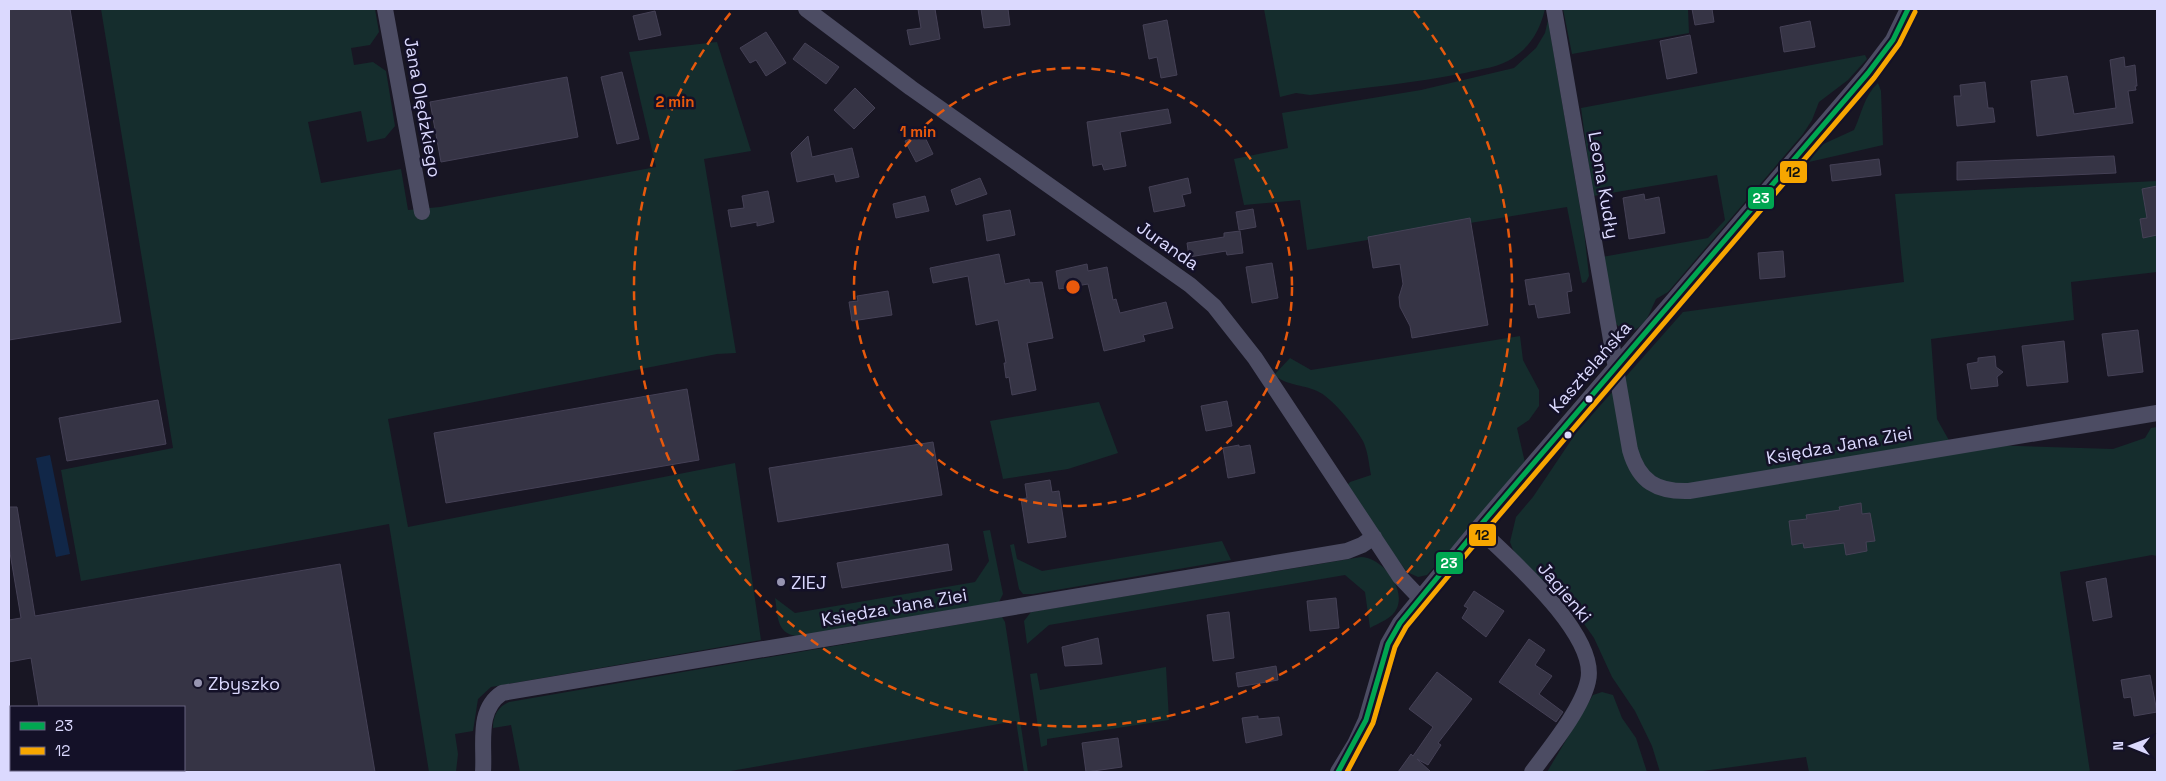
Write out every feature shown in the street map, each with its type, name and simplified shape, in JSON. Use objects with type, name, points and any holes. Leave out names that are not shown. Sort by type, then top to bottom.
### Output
[{"type":"street","name":"Jana Olędzkiego","points":[[385,9],[422,212]]},
{"type":"street","name":"Juranda","points":[[806,9],[911,88],[1190,285],[1214,306],[1255,358],[1400,577],[1420,598]]},
{"type":"street","name":"Leona Kudły","points":[[1554,9],[1616,368]]},
{"type":"street","name":"Kasztelańska","points":[[1338,772],[1355,744],[1366,720],[1388,644],[1400,623],[1478,528],[1868,74],[1893,40],[1908,9]]},
{"type":"street","name":"Księdza Jana Ziei","points":[[1616,368],[1630,450],[1636,468],[1649,482],[1672,492],[2157,413]]},
{"type":"street","name":"Jagienki","points":[[1478,528],[1553,604],[1578,638],[1589,664],[1588,682],[1578,704],[1532,772]]},
{"type":"street","name":"Księdza Jana Ziei","points":[[483,772],[485,717],[494,699],[502,693],[1346,551],[1362,545],[1374,537]]},
{"type":"green space","points":[[101,9],[375,9],[379,32],[370,45],[351,48],[354,65],[373,62],[386,71],[395,126],[385,138],[367,142],[361,111],[308,122],[321,183],[401,169],[408,210],[440,207],[656,167],[629,52],[717,42],[751,151],[704,159],[736,353],[717,354],[388,419],[408,527],[735,463],[761,640],[491,687],[478,699],[473,731],[455,734],[458,754],[456,772],[429,772],[389,524],[81,581],[61,470],[173,448]]},
{"type":"green space","points":[[1264,9],[1545,9],[1537,31],[1530,43],[1513,58],[1496,66],[1407,83],[1310,95],[1296,93],[1280,97]]},
{"type":"green space","points":[[1563,9],[1688,9],[1689,33],[1572,54]]},
{"type":"green space","points":[[1548,20],[1584,231],[1589,276],[1586,282],[1582,283],[1567,207],[1307,250],[1300,200],[1244,205],[1234,159],[1288,148],[1282,113],[1421,90],[1514,68],[1536,48],[1545,33]]},
{"type":"green space","points":[[1865,55],[1867,59],[1848,80],[1819,102],[1812,120],[1803,134],[1668,292],[1656,299],[1643,324],[1627,334],[1615,323],[1602,257],[1708,238],[1725,220],[1717,175],[1593,196],[1581,108]]},
{"type":"green space","points":[[1878,83],[1881,91],[1883,145],[1809,162],[1819,146],[1854,130],[1866,99]]},
{"type":"green space","points":[[2157,181],[2157,272],[2071,282],[2074,320],[1931,339],[1937,419],[1951,444],[2113,449],[2145,438],[2151,428],[2157,427],[2157,556],[2152,555],[2060,572],[2090,772],[1809,772],[1806,757],[1696,772],[1660,772],[1652,746],[1635,711],[1612,677],[1594,638],[1575,611],[1515,555],[1510,542],[1516,517],[1533,497],[1576,433],[1683,312],[1904,282],[1895,194]]},
{"type":"green space","points":[[1520,336],[1523,360],[1539,390],[1539,406],[1529,420],[1517,428],[1526,467],[1427,575],[1418,577],[1407,572],[1345,488],[1350,482],[1371,475],[1365,445],[1355,428],[1343,413],[1323,394],[1284,381],[1274,375],[1290,358],[1311,370]]},
{"type":"green space","points":[[1099,402],[1118,453],[1068,469],[1003,479],[990,421]]},
{"type":"green space","points":[[990,530],[1003,594],[999,602],[796,636],[789,634],[781,627],[775,598],[795,613],[975,582],[989,561],[983,531]]},
{"type":"green space","points":[[1222,541],[1231,560],[1033,594],[1023,594],[1019,589],[1010,545],[1014,544],[1017,559],[1042,571]]},
{"type":"green space","points":[[1361,557],[1369,558],[1384,568],[1395,583],[1398,591],[1399,600],[1395,612],[1370,628],[1365,592],[1345,575],[1049,625],[1027,644],[1024,621],[1031,612]]},
{"type":"green space","points":[[1002,617],[1005,622],[1028,772],[1024,772],[1016,721],[725,772],[520,772],[511,725],[493,728],[497,712],[509,702]]},
{"type":"green space","points":[[1166,667],[1169,720],[1047,739],[1047,745],[1041,747],[1030,674],[1037,673],[1040,690]]},
{"type":"green space","points":[[1602,692],[1613,695],[1622,718],[1636,738],[1647,772],[1547,772],[1593,695]]},
{"type":"water","points":[[50,455],[70,554],[56,557],[36,458]]},
{"type":"building","points":[[70,9],[121,322],[9,340],[9,10]]},
{"type":"building","points":[[918,9],[935,9],[940,39],[910,45],[907,30],[921,28]]},
{"type":"building","points":[[981,9],[1008,9],[1010,25],[984,28]]},
{"type":"building","points":[[1692,9],[1712,9],[1714,22],[1695,25]]},
{"type":"building","points":[[655,11],[661,35],[639,40],[633,16]]},
{"type":"building","points":[[1167,20],[1177,75],[1161,78],[1157,57],[1149,59],[1143,25]]},
{"type":"building","points":[[1810,21],[1815,47],[1784,52],[1780,27]]},
{"type":"building","points":[[766,32],[786,63],[766,76],[756,60],[750,63],[740,48]]},
{"type":"building","points":[[1690,35],[1697,73],[1667,79],[1660,41]]},
{"type":"building","points":[[805,43],[839,67],[826,84],[793,59]]},
{"type":"building","points":[[2124,57],[2125,67],[2135,65],[2136,90],[2128,91],[2133,123],[2037,136],[2031,81],[2067,76],[2074,114],[2116,108],[2110,60]]},
{"type":"building","points":[[622,72],[639,139],[617,144],[601,77]]},
{"type":"building","points":[[567,77],[578,137],[441,162],[430,102]]},
{"type":"building","points":[[1985,82],[1988,108],[1993,108],[1995,122],[1957,126],[1954,96],[1961,96],[1960,85]]},
{"type":"building","points":[[855,88],[875,108],[854,129],[834,110]]},
{"type":"building","points":[[1168,109],[1171,123],[1120,132],[1126,166],[1104,170],[1102,164],[1093,166],[1087,122]]},
{"type":"building","points":[[923,133],[933,154],[916,162],[905,141]]},
{"type":"building","points":[[808,136],[812,157],[852,148],[859,177],[836,182],[834,174],[797,182],[791,153]]},
{"type":"building","points":[[2114,156],[2116,173],[1957,180],[1957,162]]},
{"type":"building","points":[[1879,159],[1881,175],[1832,181],[1830,165]]},
{"type":"building","points":[[980,178],[987,194],[956,205],[951,190]]},
{"type":"building","points":[[1188,178],[1191,193],[1182,195],[1185,206],[1154,212],[1149,187]]},
{"type":"building","points":[[2157,186],[2157,235],[2143,238],[2140,219],[2147,218],[2142,189]]},
{"type":"building","points":[[768,191],[774,222],[757,226],[757,222],[731,227],[728,210],[744,208],[742,196]]},
{"type":"building","points":[[1644,194],[1645,200],[1659,197],[1665,233],[1629,239],[1623,198]]},
{"type":"building","points":[[925,196],[929,211],[896,218],[893,204]]},
{"type":"building","points":[[1253,209],[1256,227],[1239,230],[1236,212]]},
{"type":"building","points":[[1010,210],[1015,235],[987,241],[983,215]]},
{"type":"building","points":[[1470,218],[1488,325],[1412,338],[1410,326],[1400,307],[1399,297],[1403,284],[1400,264],[1373,268],[1368,237]]},
{"type":"building","points":[[1240,231],[1243,253],[1227,255],[1226,251],[1189,257],[1187,243],[1224,237],[1224,233]]},
{"type":"building","points":[[1783,251],[1785,277],[1760,279],[1758,253]]},
{"type":"building","points":[[999,254],[1005,284],[1029,279],[1030,283],[1042,282],[1053,338],[1027,343],[1036,390],[1012,395],[1009,377],[1006,378],[1004,363],[1006,363],[998,320],[976,325],[968,276],[933,283],[930,268]]},
{"type":"building","points":[[1272,263],[1278,298],[1252,303],[1246,267]]},
{"type":"building","points":[[1087,264],[1088,271],[1107,267],[1113,300],[1116,299],[1120,313],[1166,302],[1173,328],[1143,335],[1145,341],[1104,351],[1088,284],[1059,289],[1056,271]]},
{"type":"building","points":[[1569,273],[1572,291],[1567,292],[1570,313],[1538,318],[1535,304],[1529,305],[1525,280]]},
{"type":"building","points":[[888,291],[892,315],[852,321],[849,302],[858,301],[857,296]]},
{"type":"building","points":[[2138,330],[2143,372],[2108,376],[2102,334]]},
{"type":"building","points":[[2064,341],[2068,382],[2027,386],[2022,346]]},
{"type":"building","points":[[1995,356],[1996,367],[2003,372],[1997,377],[1998,386],[1971,389],[1967,364],[1978,362],[1978,358]]},
{"type":"building","points":[[687,389],[699,460],[446,503],[434,433]]},
{"type":"building","points":[[158,400],[166,444],[67,461],[59,418]]},
{"type":"building","points":[[1227,401],[1232,426],[1206,431],[1201,406]]},
{"type":"building","points":[[933,442],[942,495],[778,522],[769,468]]},
{"type":"building","points":[[1239,445],[1239,447],[1250,445],[1255,473],[1228,478],[1223,448]]},
{"type":"building","points":[[1050,480],[1052,492],[1059,491],[1066,537],[1028,543],[1021,499],[1027,498],[1025,484]]},
{"type":"building","points":[[1861,503],[1862,514],[1870,513],[1875,541],[1866,542],[1867,551],[1846,555],[1844,543],[1804,548],[1803,543],[1792,545],[1789,521],[1807,519],[1806,515],[1840,510],[1839,507]]},
{"type":"building","name":"Zbyszko","points":[[9,507],[17,507],[35,616],[340,564],[375,772],[184,772],[185,706],[39,706],[31,658],[9,662],[9,620],[21,618],[9,547]]},
{"type":"building","points":[[948,544],[952,570],[842,588],[837,563]]},
{"type":"building","points":[[2106,578],[2112,617],[2093,621],[2086,582]]},
{"type":"building","points":[[1474,591],[1504,611],[1486,637],[1462,618],[1468,608],[1464,606]]},
{"type":"building","points":[[1336,598],[1339,628],[1310,631],[1307,601]]},
{"type":"building","points":[[1229,612],[1234,658],[1213,661],[1207,615]]},
{"type":"building","points":[[1098,638],[1102,664],[1065,666],[1062,647]]},
{"type":"building","points":[[1529,639],[1545,650],[1535,665],[1552,676],[1539,694],[1563,712],[1556,722],[1499,682]]},
{"type":"building","points":[[1276,666],[1278,680],[1238,687],[1236,673]]},
{"type":"building","points":[[1437,672],[1472,699],[1438,743],[1441,745],[1428,765],[1417,759],[1431,772],[1398,772],[1411,754],[1413,756],[1433,727],[1409,709]]},
{"type":"building","points":[[2150,675],[2157,712],[2134,716],[2131,697],[2124,698],[2121,680]]},
{"type":"building","points":[[1258,716],[1258,719],[1279,717],[1282,735],[1246,743],[1242,718]]},
{"type":"building","points":[[1118,738],[1122,767],[1086,772],[1082,743]]},
{"type":"transit line","name":"23","points":[[1338,772],[1366,720],[1388,644],[1400,623],[1478,528],[1868,73],[1893,40],[1908,9]]},
{"type":"transit line","name":"12","points":[[1347,772],[1373,723],[1395,647],[1406,627],[1484,533],[1874,78],[1899,44],[1915,12]]},
{"type":"place","name":"ZIEJ","points":[[781,582]]},
{"type":"place","name":"Zbyszko","points":[[198,683]]}]
